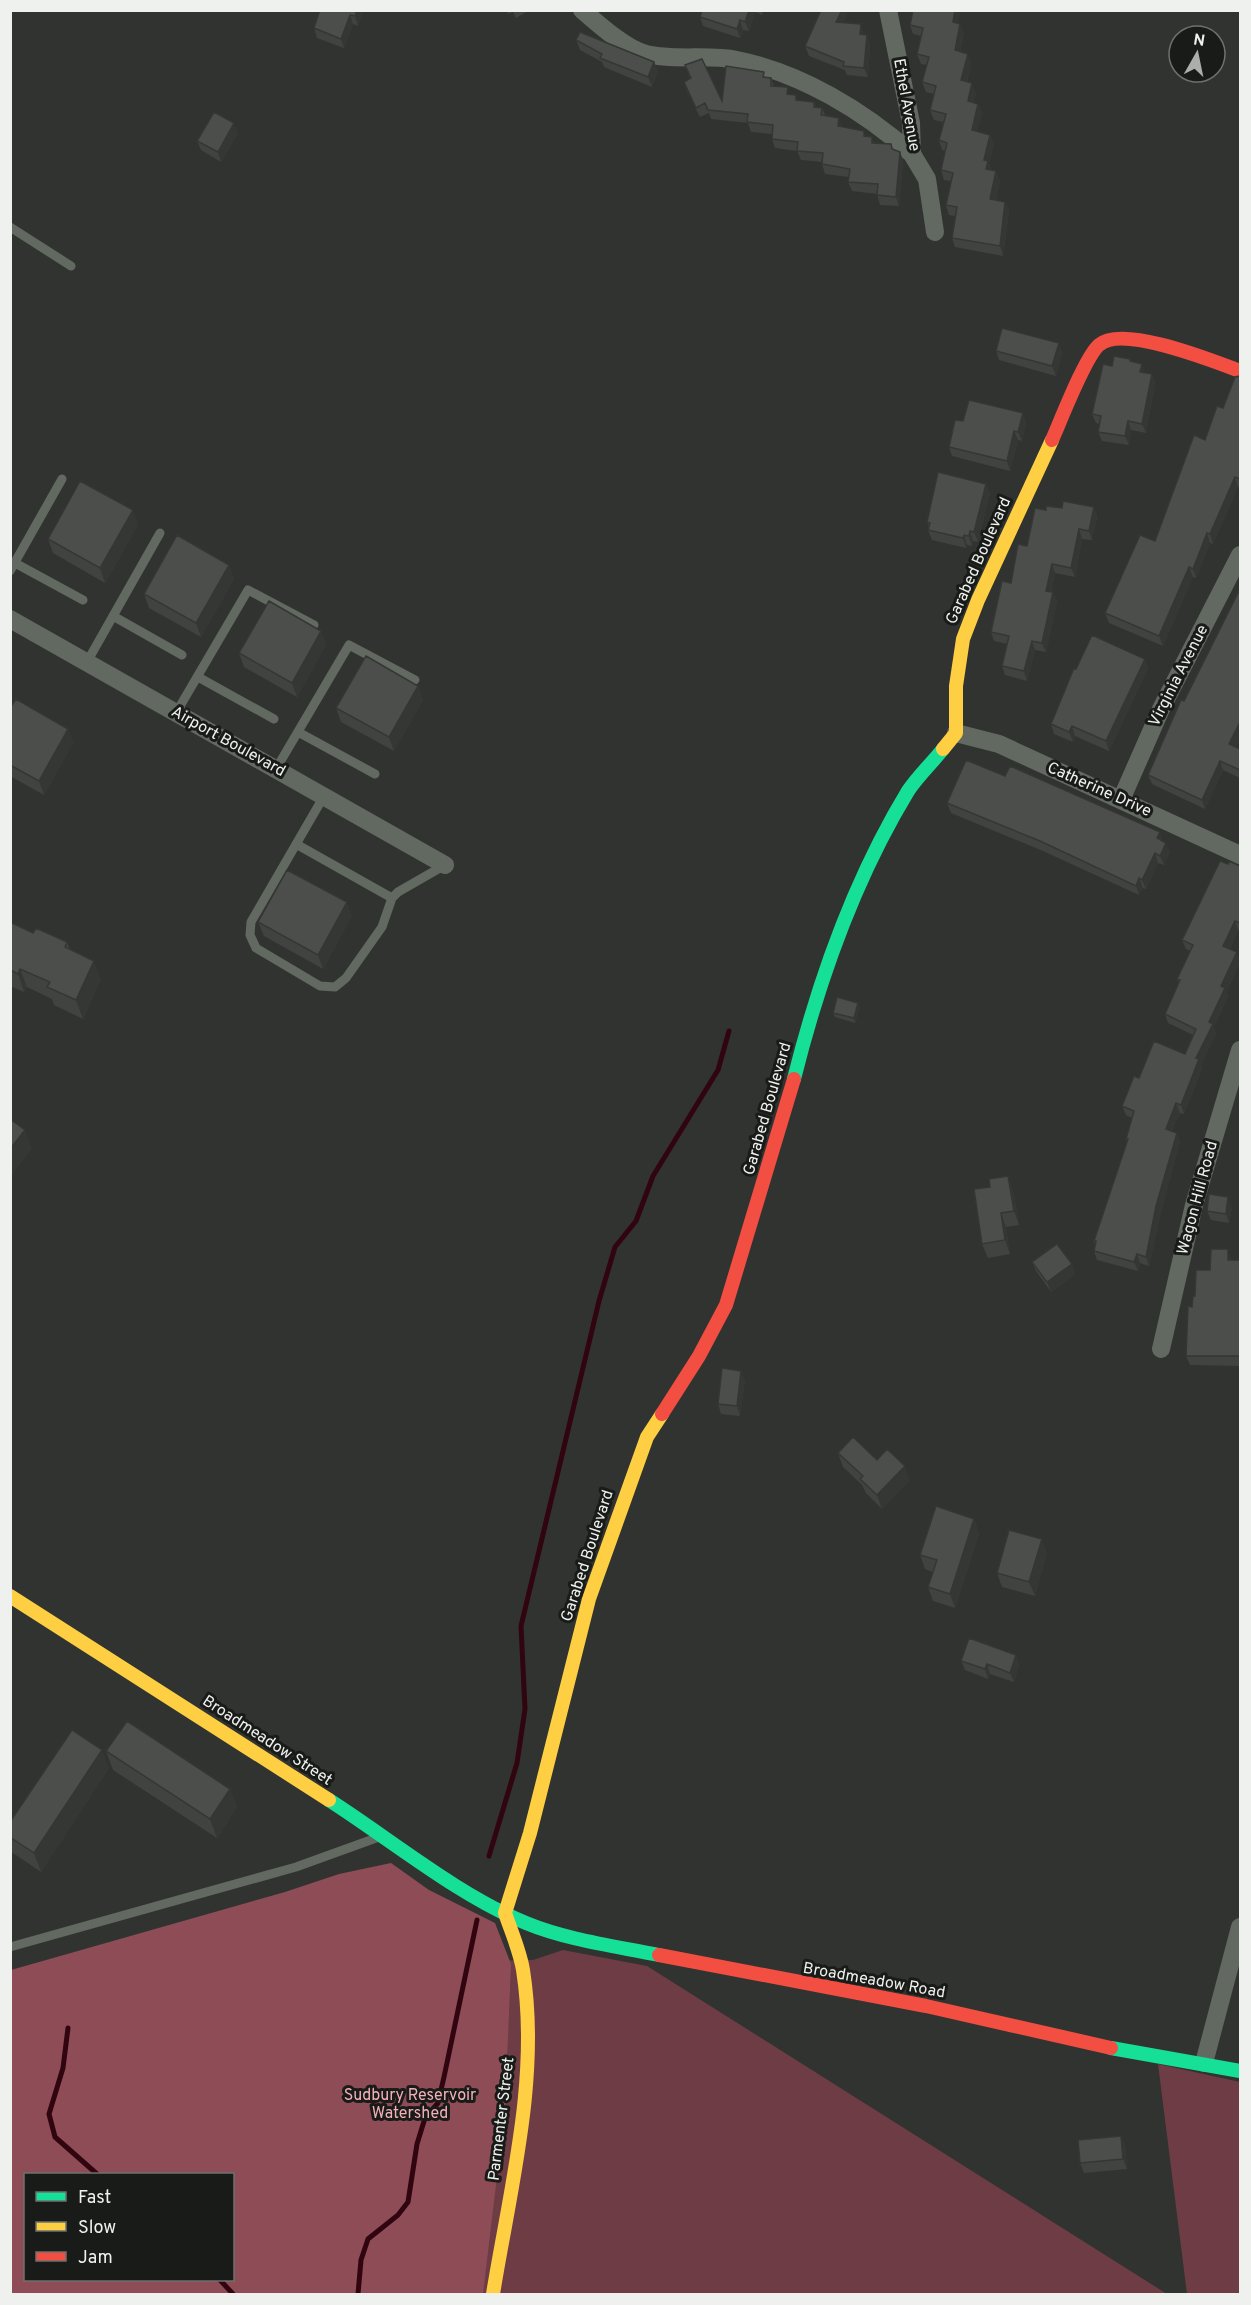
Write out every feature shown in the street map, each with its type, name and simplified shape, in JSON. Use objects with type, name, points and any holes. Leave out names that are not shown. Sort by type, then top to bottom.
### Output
[{"type":"street","points":[[582,10],[606,31],[645,54],[736,59],[788,75],[883,128],[912,154]]},
{"type":"street","name":"Ethel Avenue","points":[[888,10],[911,123],[912,154],[927,179],[935,232]]},
{"type":"street","name":"Garabed Boulevard","points":[[505,1913],[531,1833],[590,1599],[627,1488],[647,1437],[699,1356],[726,1305],[789,1098],[814,1000],[854,896],[909,789],[956,733],[956,686],[963,639],[978,600],[1084,369],[1095,346],[1107,339],[1145,341],[1240,371]]},
{"type":"street","name":"Virginia Avenue","points":[[1121,800],[1161,709],[1240,555]]},
{"type":"street","name":"Airport Boulevard","points":[[10,619],[446,865]]},
{"type":"street","name":"Catherine Drive","points":[[956,733],[999,744],[1240,855]]},
{"type":"street","name":"Wagon Hill Road","points":[[1161,1349],[1194,1204],[1234,1097],[1240,1050]]},
{"type":"street","name":"Broadmeadow Street","points":[[10,1596],[384,1835],[453,1884],[505,1913]]},
{"type":"street","name":"Broadmeadow Road","points":[[505,1913],[564,1935],[805,1986],[926,2006],[1086,2043],[1240,2071]]},
{"type":"street","name":"Parmenter Street","points":[[493,2295],[520,2132],[528,2050],[523,1969],[505,1913]]},
{"type":"street","points":[[1204,2063],[1240,1927]]},
{"type":"lane","points":[[10,227],[71,266]]},
{"type":"lane","points":[[62,479],[13,567],[83,600]]},
{"type":"lane","points":[[87,662],[160,533]]},
{"type":"lane","points":[[176,713],[248,590],[314,625]]},
{"type":"lane","points":[[113,616],[182,655]]},
{"type":"lane","points":[[276,769],[349,645],[415,680]]},
{"type":"lane","points":[[198,677],[274,719]]},
{"type":"lane","points":[[298,732],[375,774]]},
{"type":"lane","points":[[324,796],[251,922],[250,935],[256,948],[320,986],[335,987],[346,978],[382,927],[392,898],[446,865]]},
{"type":"lane","points":[[296,844],[392,898]]},
{"type":"lane","points":[[10,1947],[296,1867],[384,1835]]},
{"type":"green space","points":[[391,1863],[429,1890],[495,1923],[511,1964],[505,2109],[483,2294],[11,2294],[11,1970],[285,1892],[339,1874]]},
{"type":"green space","name":"Sudbury Reservoir Watershed","points":[[563,1950],[647,1966],[1167,2294],[11,2294],[11,1972],[533,1960]]},
{"type":"green space","points":[[1158,2064],[1240,2082],[1240,2294],[1187,2294]]},
{"type":"building","points":[[320,10],[357,10],[355,16],[350,15],[341,39],[314,28]]},
{"type":"building","points":[[702,10],[749,10],[745,22],[740,20],[737,29],[700,17]]},
{"type":"building","points":[[821,10],[842,10],[836,22],[861,24],[860,34],[867,35],[864,68],[843,66],[844,62],[805,46]]},
{"type":"building","points":[[913,10],[955,10],[953,22],[960,24],[955,50],[968,54],[961,80],[972,83],[968,101],[978,104],[972,130],[990,135],[984,160],[988,161],[986,169],[996,171],[990,199],[1005,202],[1000,246],[952,238],[957,207],[946,205],[953,173],[941,170],[947,143],[939,140],[946,114],[930,110],[936,86],[922,82],[929,57],[917,54],[923,28],[910,25]]},
{"type":"building","points":[[580,32],[654,62],[648,77],[600,58],[602,54],[576,40]]},
{"type":"building","points":[[702,59],[722,101],[726,66],[764,72],[763,77],[771,78],[771,86],[788,87],[787,94],[796,95],[796,100],[814,102],[814,107],[822,108],[821,115],[839,118],[838,126],[864,131],[864,136],[872,137],[872,143],[891,144],[892,149],[900,152],[896,197],[877,195],[878,184],[848,182],[850,169],[822,164],[823,153],[797,151],[798,142],[772,139],[773,125],[747,122],[748,114],[708,110],[705,103],[696,108],[684,82],[691,78],[685,65]]},
{"type":"building","points":[[214,112],[234,123],[218,152],[197,141]]},
{"type":"building","points":[[1002,328],[1059,343],[1052,366],[996,351]]},
{"type":"building","points":[[1114,356],[1142,364],[1140,372],[1152,374],[1142,424],[1128,421],[1125,436],[1098,432],[1101,416],[1092,414],[1103,364],[1112,366]]},
{"type":"building","points":[[1240,376],[1240,479],[1235,477],[1210,534],[1207,533],[1193,569],[1189,567],[1159,636],[1105,613],[1140,535],[1155,541],[1194,435],[1205,440],[1217,406],[1223,408],[1235,377]]},
{"type":"building","points":[[969,400],[1023,413],[1018,432],[1014,431],[1007,461],[949,447],[955,420],[963,421]]},
{"type":"building","points":[[938,472],[986,484],[974,532],[970,531],[969,536],[964,535],[963,538],[928,530],[930,523],[927,522]]},
{"type":"building","points":[[80,481],[133,510],[100,568],[48,539]]},
{"type":"building","points":[[1063,501],[1094,507],[1089,531],[1079,529],[1071,568],[1052,564],[1046,591],[1053,592],[1042,643],[1032,641],[1024,671],[1002,666],[1009,636],[991,632],[1002,581],[1011,583],[1018,544],[1027,546],[1035,508],[1046,510],[1046,506],[1062,508]]},
{"type":"building","points":[[177,535],[229,565],[196,623],[144,594]]},
{"type":"building","points":[[1240,589],[1240,722],[1229,744],[1240,749],[1240,770],[1220,761],[1202,800],[1148,775],[1181,700],[1184,701]]},
{"type":"building","points":[[269,601],[321,631],[292,683],[239,653]]},
{"type":"building","points":[[1092,635],[1145,659],[1106,741],[1072,726],[1069,732],[1051,724],[1074,668],[1076,669]]},
{"type":"building","points":[[366,656],[418,686],[389,737],[336,708]]},
{"type":"building","points":[[16,699],[68,729],[39,781],[10,765],[10,708]]},
{"type":"building","points":[[966,760],[1005,776],[1010,766],[1160,832],[1157,838],[1166,843],[1160,856],[1155,853],[1142,880],[1139,878],[1136,886],[1040,841],[947,803]]},
{"type":"building","points":[[1220,861],[1228,864],[1229,861],[1240,866],[1240,923],[1235,921],[1223,946],[1237,952],[1221,986],[1225,988],[1209,1022],[1213,1024],[1196,1058],[1199,1059],[1181,1105],[1176,1103],[1166,1129],[1177,1133],[1156,1206],[1146,1257],[1137,1254],[1134,1262],[1094,1251],[1096,1241],[1094,1241],[1128,1139],[1126,1139],[1134,1111],[1122,1106],[1134,1076],[1139,1078],[1154,1041],[1185,1054],[1196,1029],[1165,1014],[1180,980],[1177,979],[1193,945],[1182,940]]},
{"type":"building","points":[[287,870],[347,902],[318,955],[258,922]]},
{"type":"building","points":[[10,922],[33,933],[36,928],[67,942],[65,947],[94,961],[76,1000],[47,987],[50,982],[20,969],[18,974],[10,970]]},
{"type":"building","points":[[837,997],[858,1003],[854,1018],[833,1013]]},
{"type":"building","points":[[10,1119],[25,1130],[10,1149]]},
{"type":"building","points":[[1008,1176],[1014,1211],[1001,1213],[1005,1240],[982,1244],[974,1189],[990,1187],[989,1179]]},
{"type":"building","points":[[1209,1194],[1228,1197],[1226,1214],[1207,1211]]},
{"type":"building","points":[[1057,1244],[1072,1264],[1047,1282],[1032,1262]]},
{"type":"building","points":[[1211,1249],[1228,1249],[1228,1260],[1240,1260],[1240,1356],[1186,1356],[1188,1306],[1192,1307],[1193,1296],[1195,1296],[1196,1270],[1210,1270]]},
{"type":"building","points":[[722,1368],[741,1371],[737,1406],[718,1404]]},
{"type":"building","points":[[853,1437],[877,1460],[887,1449],[905,1466],[877,1495],[860,1479],[863,1476],[838,1453]]},
{"type":"building","points":[[936,1506],[974,1519],[950,1594],[928,1587],[937,1560],[920,1555]]},
{"type":"building","points":[[1009,1530],[1042,1539],[1029,1582],[997,1573]]},
{"type":"building","points":[[969,1638],[1016,1655],[1010,1673],[987,1664],[985,1669],[961,1661]]},
{"type":"building","points":[[127,1721],[230,1789],[210,1819],[106,1751]]},
{"type":"building","points":[[72,1730],[102,1750],[34,1853],[10,1837],[10,1822]]},
{"type":"building","points":[[1121,2136],[1123,2159],[1080,2163],[1078,2140]]},
{"type":"waterway","points":[[489,1856],[517,1763],[525,1709],[521,1626],[599,1301],[615,1247],[636,1221],[653,1176],[718,1070],[729,1031]]},
{"type":"waterway","points":[[358,2294],[361,2260],[368,2239],[398,2215],[408,2202],[417,2144],[425,2118],[438,2103],[477,1920]]},
{"type":"waterway","points":[[68,2028],[63,2068],[49,2114],[55,2137],[96,2173]]},
{"type":"waterway","points":[[221,2281],[233,2294]]},
{"type":"traffic: fast","points":[[794,1079],[827,967],[871,859],[908,791],[943,749]]},
{"type":"traffic: fast","points":[[329,1800],[450,1882],[501,1912],[558,1934],[659,1955]]},
{"type":"traffic: fast","points":[[1111,2048],[1240,2071]]},
{"type":"traffic: slow","points":[[943,749],[956,733],[956,686],[963,639],[978,600],[1052,440]]},
{"type":"traffic: slow","points":[[505,1913],[530,1833],[589,1599],[647,1437],[662,1414]]},
{"type":"traffic: slow","points":[[10,1596],[329,1800]]},
{"type":"traffic: slow","points":[[493,2294],[521,2133],[528,2051],[523,1970],[518,1948],[505,1913]]},
{"type":"traffic: jam","points":[[1052,440],[1087,362],[1099,345],[1111,340],[1147,341],[1168,346],[1240,371]]},
{"type":"traffic: jam","points":[[662,1414],[699,1356],[726,1305],[794,1079]]},
{"type":"traffic: jam","points":[[659,1955],[926,2006],[1111,2048]]}]
